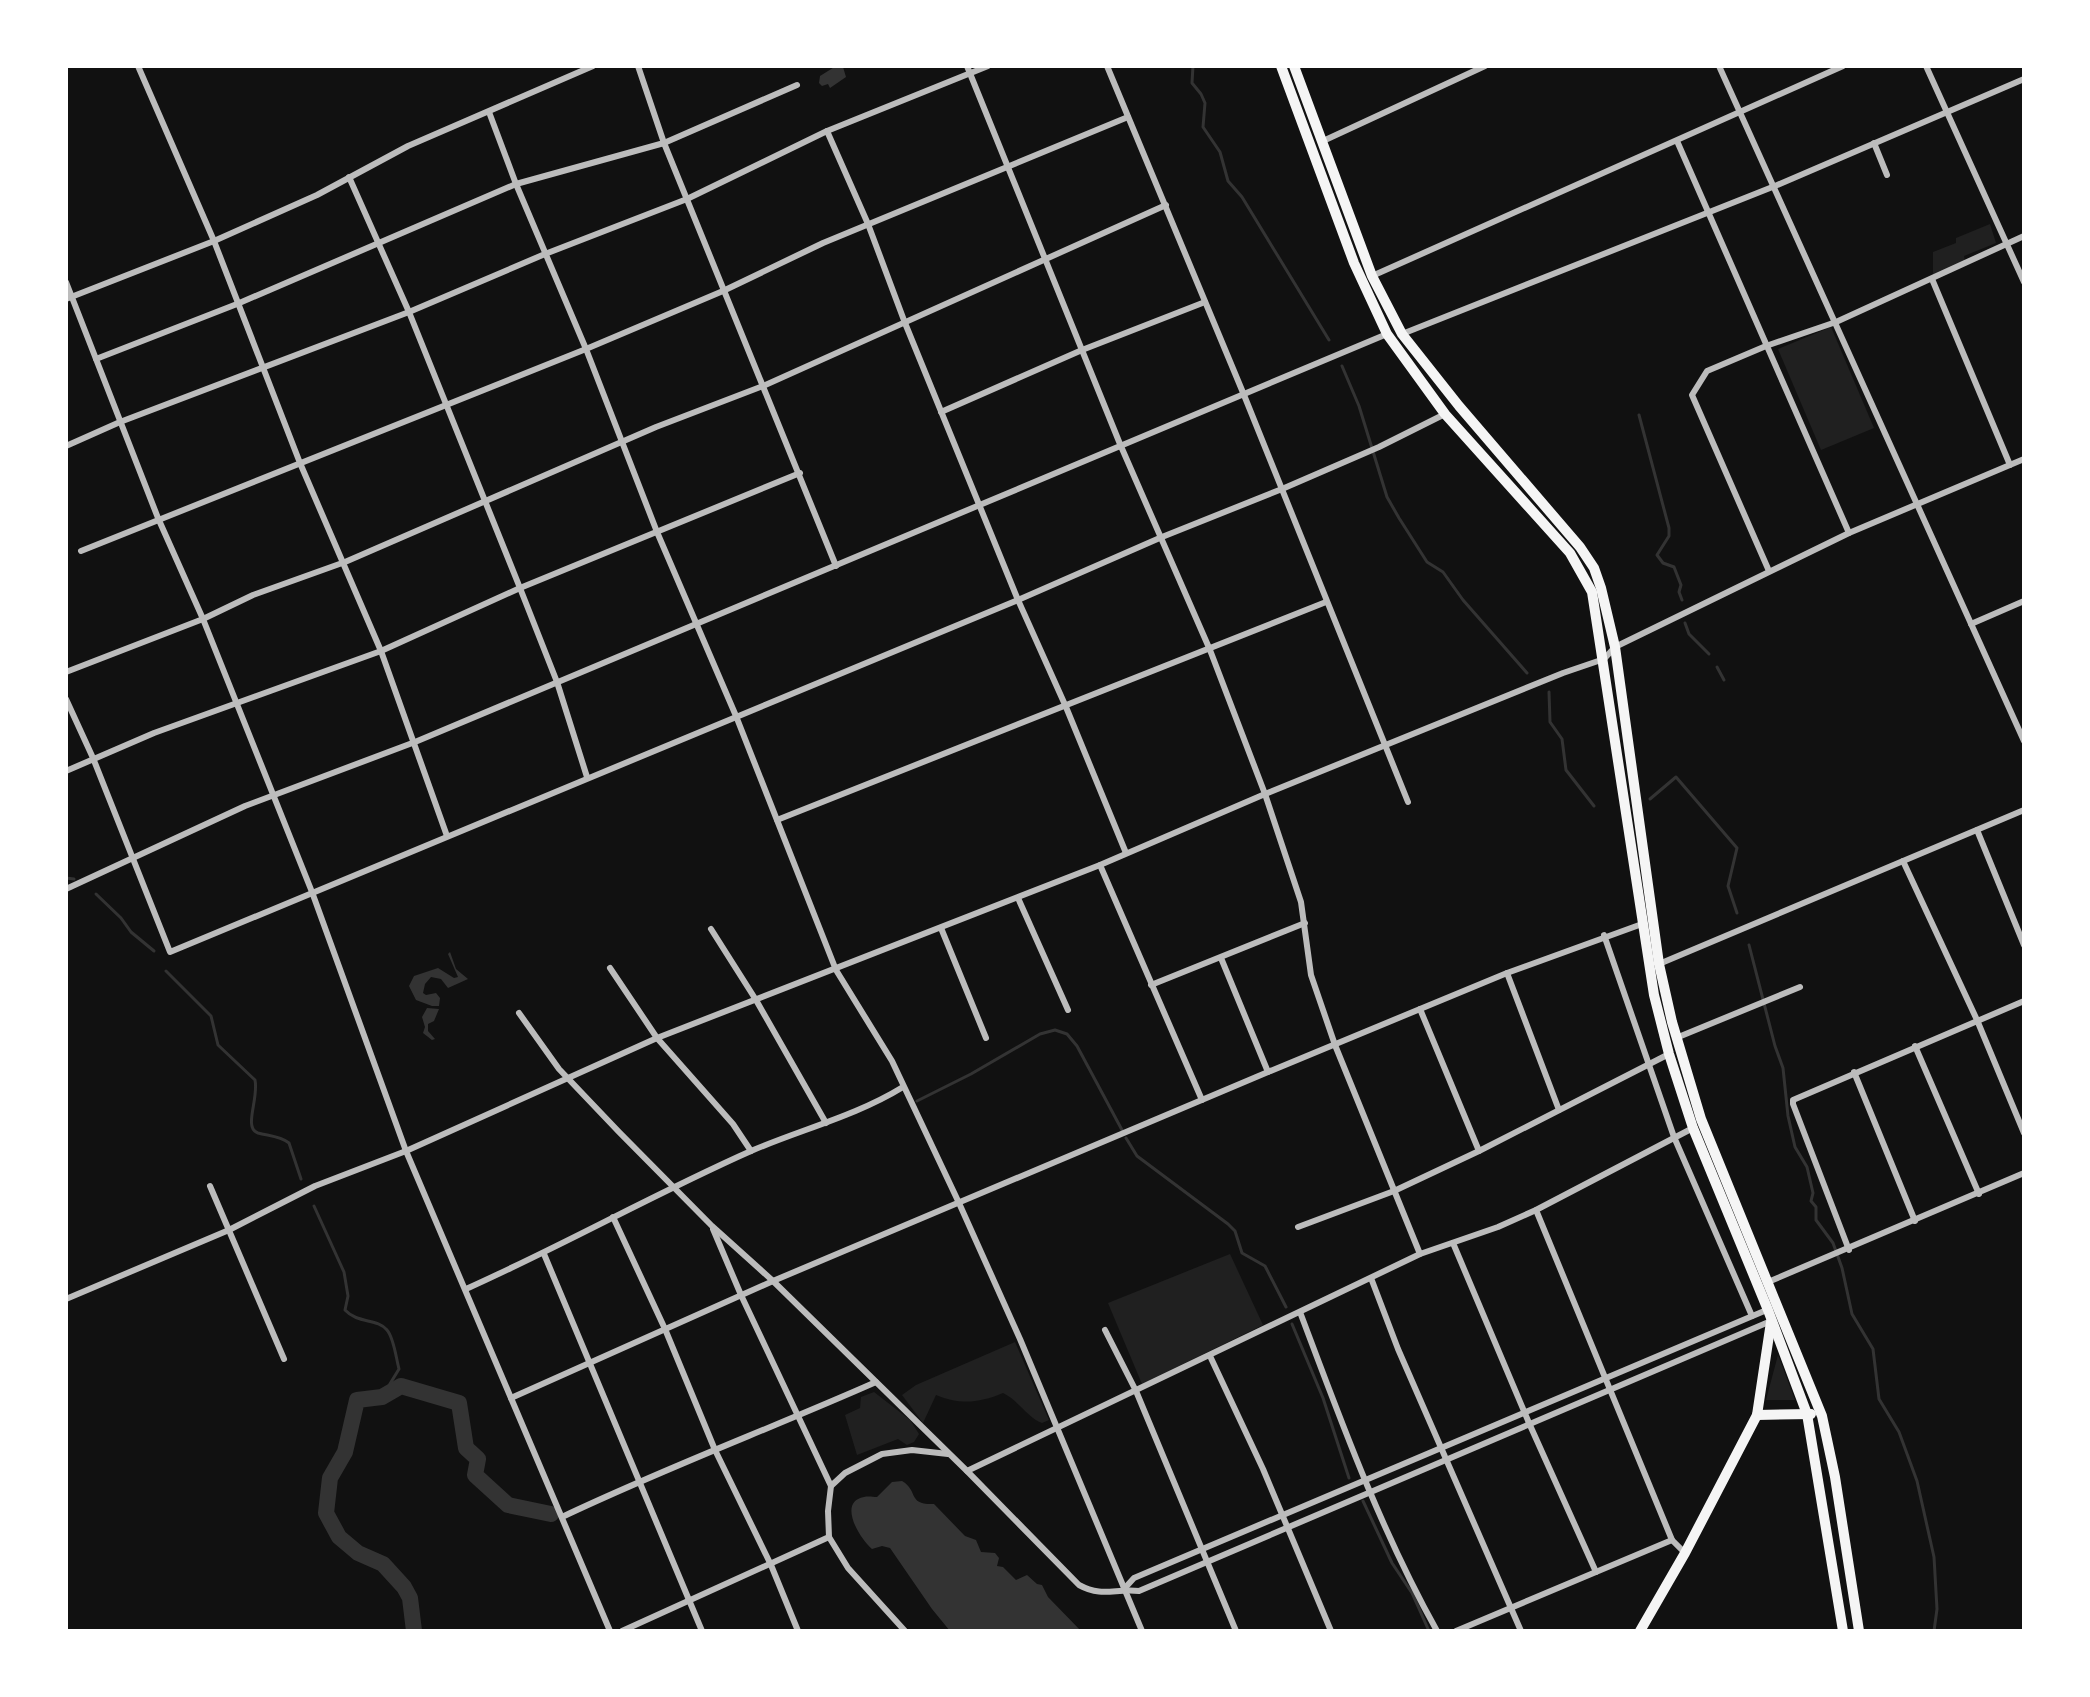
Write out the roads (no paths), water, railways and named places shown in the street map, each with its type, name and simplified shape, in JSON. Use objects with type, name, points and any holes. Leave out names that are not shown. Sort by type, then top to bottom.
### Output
[{"type":"highway","points":[[1281,66],[1354,263],[1387,334],[1445,414],[1577,562],[1592,592],[1642,924],[1654,995],[1669,1054],[1693,1128],[1822,1416],[1835,1477],[1859,1631]]},
{"type":"highway","points":[[1294,66],[1372,276],[1402,334],[1459,406],[1580,547],[1594,568],[1615,647],[1659,964],[1676,1038],[1701,1119],[1768,1282],[1774,1313],[1807,1414],[1843,1631]]},
{"type":"highway","points":[[1640,1631],[1685,1553],[1757,1415],[1774,1313]]},
{"type":"highway","points":[[1757,1415],[1822,1416]]},
{"type":"street","points":[[138,66],[214,241],[300,463],[381,651],[447,836]]},
{"type":"street","points":[[69,298],[214,241],[317,195],[408,146],[593,66]]},
{"type":"street","points":[[638,66],[664,143],[836,566]]},
{"type":"street","points":[[66,446],[687,199],[827,131],[968,70],[988,66]]},
{"type":"street","points":[[1107,66],[1408,802]]},
{"type":"street","points":[[1323,141],[1474,68],[1485,66]]},
{"type":"street","points":[[1719,66],[2024,741]]},
{"type":"street","points":[[1372,276],[1843,66]]},
{"type":"street","points":[[1926,66],[2024,282]]},
{"type":"street","points":[[968,70],[1120,444],[1210,650],[1265,794],[1297,891],[1305,923],[1311,975],[1335,1045],[1420,1254]]},
{"type":"street","points":[[1402,334],[1775,186],[2024,79]]},
{"type":"street","points":[[96,359],[237,304],[516,184],[664,143],[797,85]]},
{"type":"street","points":[[489,112],[695,625],[736,716],[836,970],[892,1061],[959,1203],[1142,1631]]},
{"type":"street","points":[[81,551],[586,349],[723,291],[868,224],[1128,117]]},
{"type":"street","points":[[827,131],[868,224],[1018,600],[1126,853]]},
{"type":"street","points":[[1677,141],[1849,533]]},
{"type":"street","points":[[1874,143],[1887,175]]},
{"type":"street","points":[[349,177],[409,312],[520,588],[557,682],[587,777]]},
{"type":"street","points":[[66,672],[203,619],[253,595],[345,562],[483,500],[763,386],[1166,205]]},
{"type":"street","points":[[1769,571],[1692,395],[1707,371],[1766,346],[1836,322],[2024,236]]},
{"type":"street","points":[[1932,279],[2010,465]]},
{"type":"street","points":[[66,282],[69,298],[158,518],[203,619],[312,892],[406,1151],[610,1631]]},
{"type":"street","points":[[941,412],[1082,350],[1205,302]]},
{"type":"street","points":[[66,889],[245,806],[415,742],[1387,334]]},
{"type":"street","points":[[66,699],[93,758],[170,952],[1282,489],[1445,414]]},
{"type":"street","points":[[66,1299],[229,1230],[315,1186],[406,1151],[657,1038],[1018,898],[1265,794],[1604,659],[1615,647],[1769,571],[1849,533],[2024,459]]},
{"type":"street","points":[[66,771],[237,703],[381,651],[520,588],[800,473]]},
{"type":"street","points":[[1971,624],[2024,601]]},
{"type":"street","points":[[777,820],[1326,602]]},
{"type":"street","points":[[1659,964],[2024,810]]},
{"type":"street","points":[[1977,830],[2024,945]]},
{"type":"street","points":[[1903,861],[1977,1020],[2024,1133]]},
{"type":"street","points":[[1100,865],[1202,1100]]},
{"type":"street","points":[[1018,898],[1068,1010]]},
{"type":"street","points":[[1151,985],[1305,923]]},
{"type":"street","points":[[511,1398],[773,1281],[1268,1072],[1507,973],[1604,935],[1642,924]]},
{"type":"street","points":[[941,928],[986,1038]]},
{"type":"street","points":[[711,929],[756,1000],[826,1123]]},
{"type":"street","points":[[1604,935],[1674,1137],[1752,1316]]},
{"type":"street","points":[[1221,958],[1268,1072]]},
{"type":"street","points":[[610,968],[657,1038],[724,1113],[751,1151]]},
{"type":"street","points":[[1507,973],[1559,1110]]},
{"type":"street","points":[[1676,1038],[1800,987]]},
{"type":"street","points":[[1847,1250],[1793,1100],[2024,1001]]},
{"type":"street","points":[[1420,1009],[1479,1151]]},
{"type":"street","points":[[519,1013],[567,1077],[712,1226],[773,1281],[1079,1585],[1102,1593],[1124,1589],[1139,1591],[1609,1389],[1774,1313]]},
{"type":"street","points":[[1915,1046],[1979,1194]]},
{"type":"street","points":[[1298,1227],[1394,1191],[1669,1054]]},
{"type":"street","points":[[1854,1072],[1915,1221]]},
{"type":"street","points":[[466,1289],[544,1254],[751,1151],[861,1110],[903,1087]]},
{"type":"street","points":[[967,1471],[1420,1254],[1536,1210],[1693,1128]]},
{"type":"street","points":[[1768,1282],[2024,1173]]},
{"type":"street","points":[[210,1186],[284,1359]]},
{"type":"street","points":[[1536,1210],[1672,1540],[1685,1553]]},
{"type":"street","points":[[613,1217],[798,1631]]},
{"type":"street","points":[[712,1226],[831,1486],[829,1537],[848,1568],[905,1631]]},
{"type":"street","points":[[1453,1243],[1596,1572]]},
{"type":"street","points":[[544,1254],[702,1631]]},
{"type":"street","points":[[1371,1278],[1521,1631]]},
{"type":"street","points":[[1300,1312],[1363,1479],[1404,1573],[1437,1631]]},
{"type":"street","points":[[1124,1589],[1134,1578],[1363,1479],[1752,1316],[1774,1313]]},
{"type":"street","points":[[1105,1330],[1136,1391],[1236,1631]]},
{"type":"street","points":[[1210,1356],[1331,1631]]},
{"type":"street","points":[[562,1517],[641,1480],[876,1382]]},
{"type":"street","points":[[831,1486],[845,1473],[882,1454],[912,1450],[948,1454]]},
{"type":"street","points":[[622,1631],[829,1537]]},
{"type":"street","points":[[1456,1631],[1672,1540]]},
{"type":"waterway","points":[[1193,66],[1192,83],[1205,103],[1203,127],[1220,152],[1228,181],[1242,197],[1329,340]]},
{"type":"waterway","points":[[1342,366],[1359,406],[1387,497],[1399,518],[1427,562],[1443,572],[1463,600],[1527,673]]},
{"type":"waterway","points":[[1639,415],[1669,528],[1669,536],[1657,555],[1663,563],[1674,567],[1681,585],[1679,592],[1682,600]]},
{"type":"waterway","points":[[1685,623],[1689,634],[1709,654]]},
{"type":"waterway","points":[[1717,667],[1724,680]]},
{"type":"waterway","points":[[1549,692],[1550,722],[1562,739],[1566,770],[1594,806]]},
{"type":"waterway","points":[[1650,799],[1676,777],[1737,848],[1728,886],[1737,913]]},
{"type":"waterway","points":[[66,878],[74,879]]},
{"type":"waterway","points":[[96,894],[131,932],[154,951]]},
{"type":"waterway","points":[[1749,945],[1783,1068],[1788,1116],[1795,1147],[1807,1167],[1816,1220],[1833,1243],[1852,1314],[1873,1349],[1879,1399],[1899,1432],[1917,1481],[1934,1557],[1937,1609],[1934,1631]]},
{"type":"waterway","points":[[166,971],[211,1016],[218,1045],[255,1080],[254,1130],[289,1143],[301,1179]]},
{"type":"waterway","points":[[917,1101],[1040,1034],[1055,1030],[1067,1034],[1077,1046],[1122,1130]]},
{"type":"waterway","points":[[1126,1138],[1137,1156],[1235,1231],[1242,1253],[1265,1266],[1286,1307]]},
{"type":"waterway","points":[[314,1206],[344,1272],[348,1296],[345,1310],[383,1326],[391,1338],[399,1369],[382,1397]]},
{"type":"waterway","points":[[1292,1324],[1323,1398],[1349,1478]]},
{"type":"waterway","points":[[414,1631],[410,1598],[404,1587],[383,1564],[358,1553],[339,1537],[326,1513],[330,1478],[345,1452],[357,1400],[382,1397],[401,1386],[459,1403],[466,1448],[478,1459],[475,1475],[508,1505],[551,1514]]},
{"type":"waterway","points":[[1363,1501],[1429,1631]]}]
